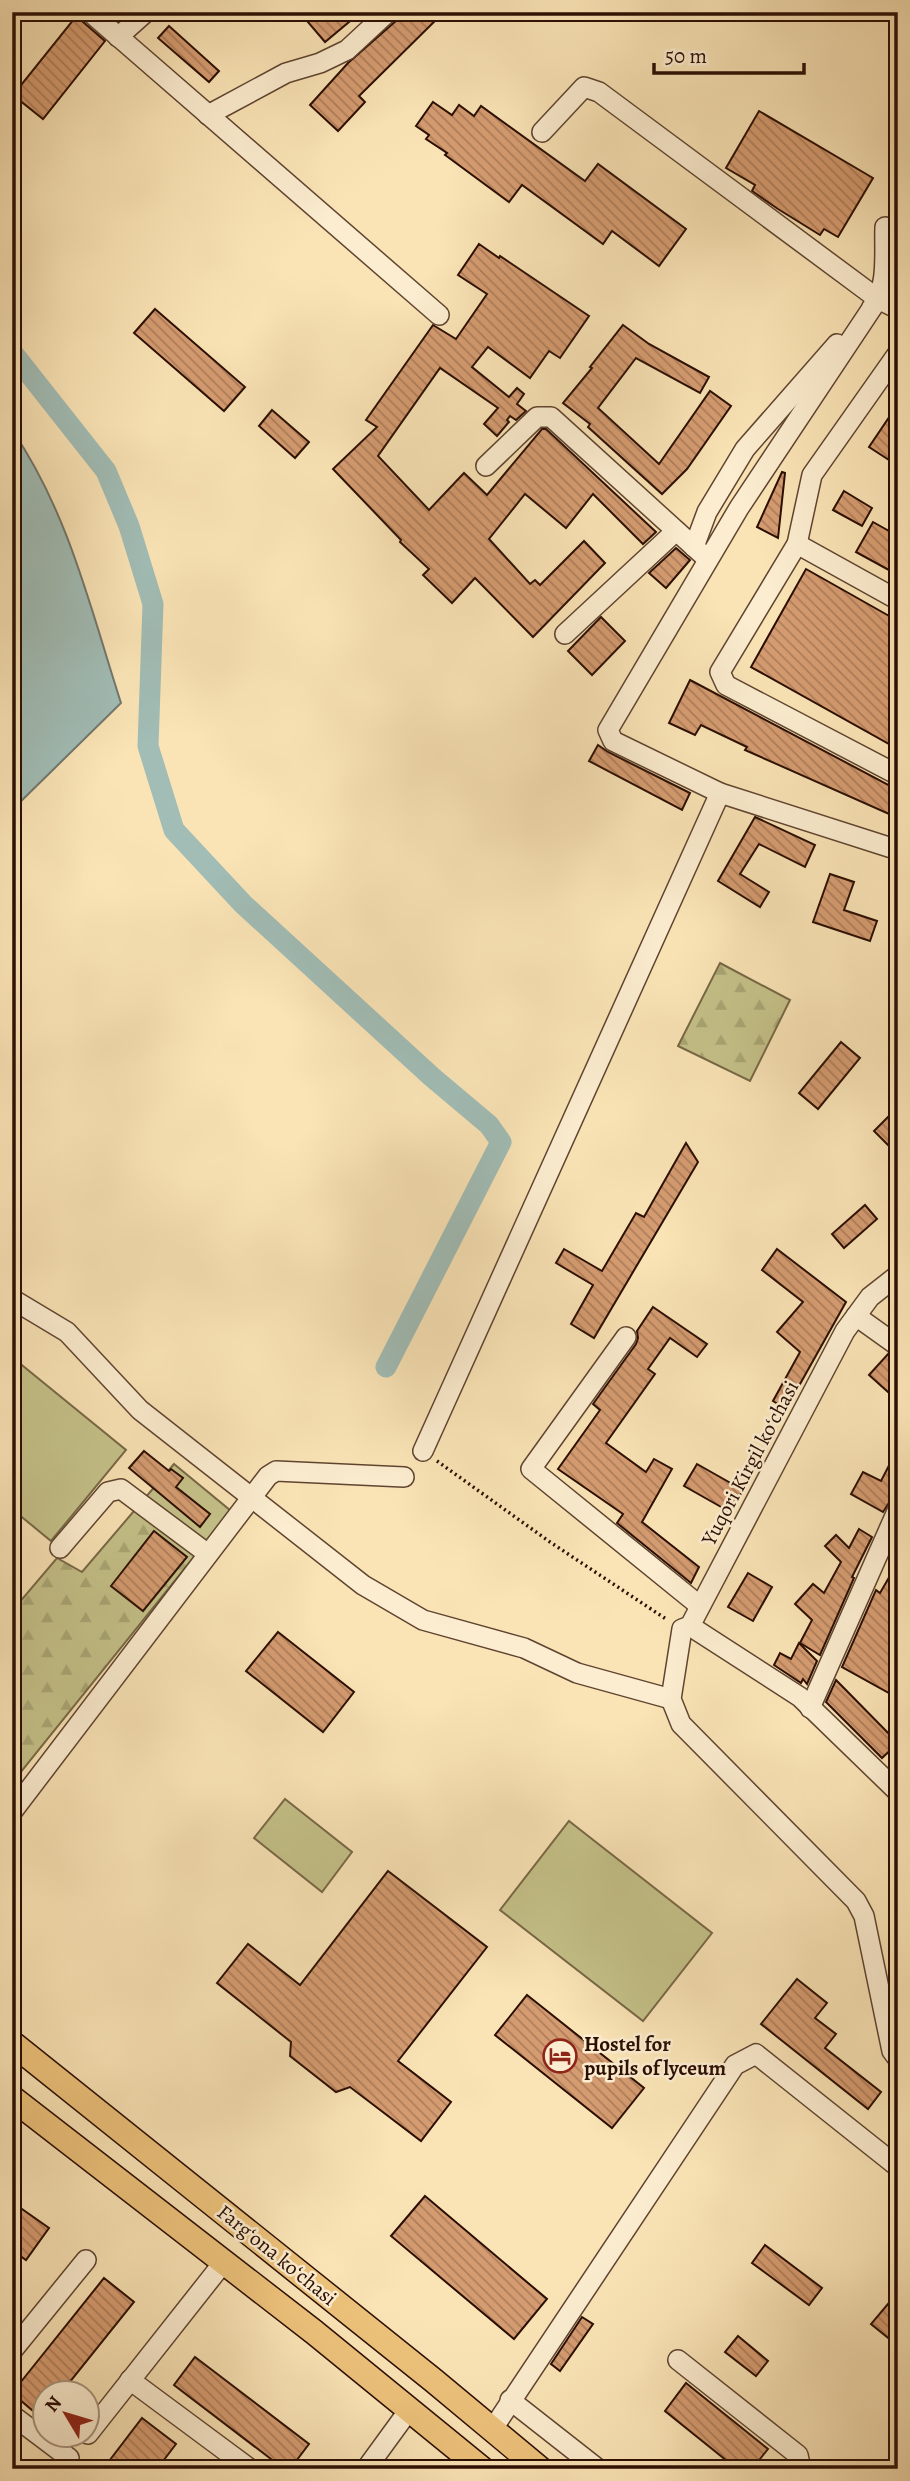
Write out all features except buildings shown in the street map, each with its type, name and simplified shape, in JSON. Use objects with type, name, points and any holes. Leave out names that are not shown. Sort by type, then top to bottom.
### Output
[{"type":"main road","name":"Fargʻona koʻchasi","points":[[12,2043],[540,2469]]},
{"type":"main road","name":"Fargʻona koʻchasi","points":[[12,2098],[313,2332],[482,2469]]},
{"type":"street","points":[[90,12],[439,316]]},
{"type":"street","points":[[118,37],[146,12]]},
{"type":"street","points":[[208,115],[285,73],[347,50],[388,12]]},
{"type":"street","points":[[542,132],[584,87],[599,92],[878,299],[898,309]]},
{"type":"street","points":[[885,227],[883,276],[878,299],[739,508],[701,554],[608,730],[613,741],[720,793],[898,850]]},
{"type":"street","points":[[701,554],[706,512],[745,449],[878,299]]},
{"type":"street","points":[[898,354],[812,475],[797,544],[720,672],[726,685],[898,775]]},
{"type":"street","points":[[486,466],[537,417],[551,417],[701,554]]},
{"type":"street","points":[[565,634],[676,531]]},
{"type":"street","points":[[797,544],[898,600]]},
{"type":"street","points":[[423,1451],[720,793]]},
{"type":"street","name":"Yuqori Kirgil koʻchasi","points":[[671,1699],[686,1628],[845,1331],[870,1297],[898,1275]]},
{"type":"street","points":[[12,1299],[66,1332],[140,1410],[250,1499],[363,1585],[422,1620],[524,1648],[577,1673],[671,1699],[681,1724],[856,1901],[864,1916],[892,2051],[898,2059]]},
{"type":"street","points":[[856,1316],[898,1346]]},
{"type":"street","points":[[626,1337],[531,1469],[700,1606]]},
{"type":"street","points":[[12,1812],[268,1476],[276,1471],[404,1477]]},
{"type":"street","points":[[60,1548],[108,1492],[121,1489],[208,1554]]},
{"type":"street","points":[[810,1708],[898,1509]]},
{"type":"street","points":[[686,1628],[800,1697],[898,1792]]},
{"type":"street","points":[[492,2430],[602,2268],[734,2065],[756,2054],[898,2166]]},
{"type":"street","points":[[12,2351],[86,2260]]},
{"type":"street","points":[[102,2416],[223,2263]]},
{"type":"street","points":[[678,2360],[798,2455],[801,2469]]},
{"type":"street","points":[[130,2380],[250,2469]]},
{"type":"street","points":[[510,2400],[598,2469]]},
{"type":"street","points":[[366,2469],[409,2410]]},
{"type":"street","points":[[12,2415],[64,2463]]},
{"type":"path","points":[[423,1451],[550,1542],[686,1628]]},
{"type":"green space","points":[[720,963],[790,1000],[750,1081],[678,1046]]},
{"type":"green space","points":[[12,1357],[126,1450],[51,1541],[12,1509]]},
{"type":"green space","points":[[174,1464],[231,1511],[12,1783],[12,1611],[57,1558],[82,1572]]},
{"type":"green space","points":[[285,1799],[352,1852],[322,1892],[254,1838]]},
{"type":"green space","points":[[569,1821],[712,1933],[643,2021],[500,1910]]},
{"type":"water","points":[[12,430],[32,461],[63,527],[121,703],[12,810]]},
{"type":"waterway","points":[[12,352],[106,471],[129,526],[153,604],[148,746],[174,830],[243,904],[432,1077],[489,1125],[501,1142],[386,1367]]},
{"type":"place","name":"Hostel for pupils of lyceum","points":[[560,2056]]}]
